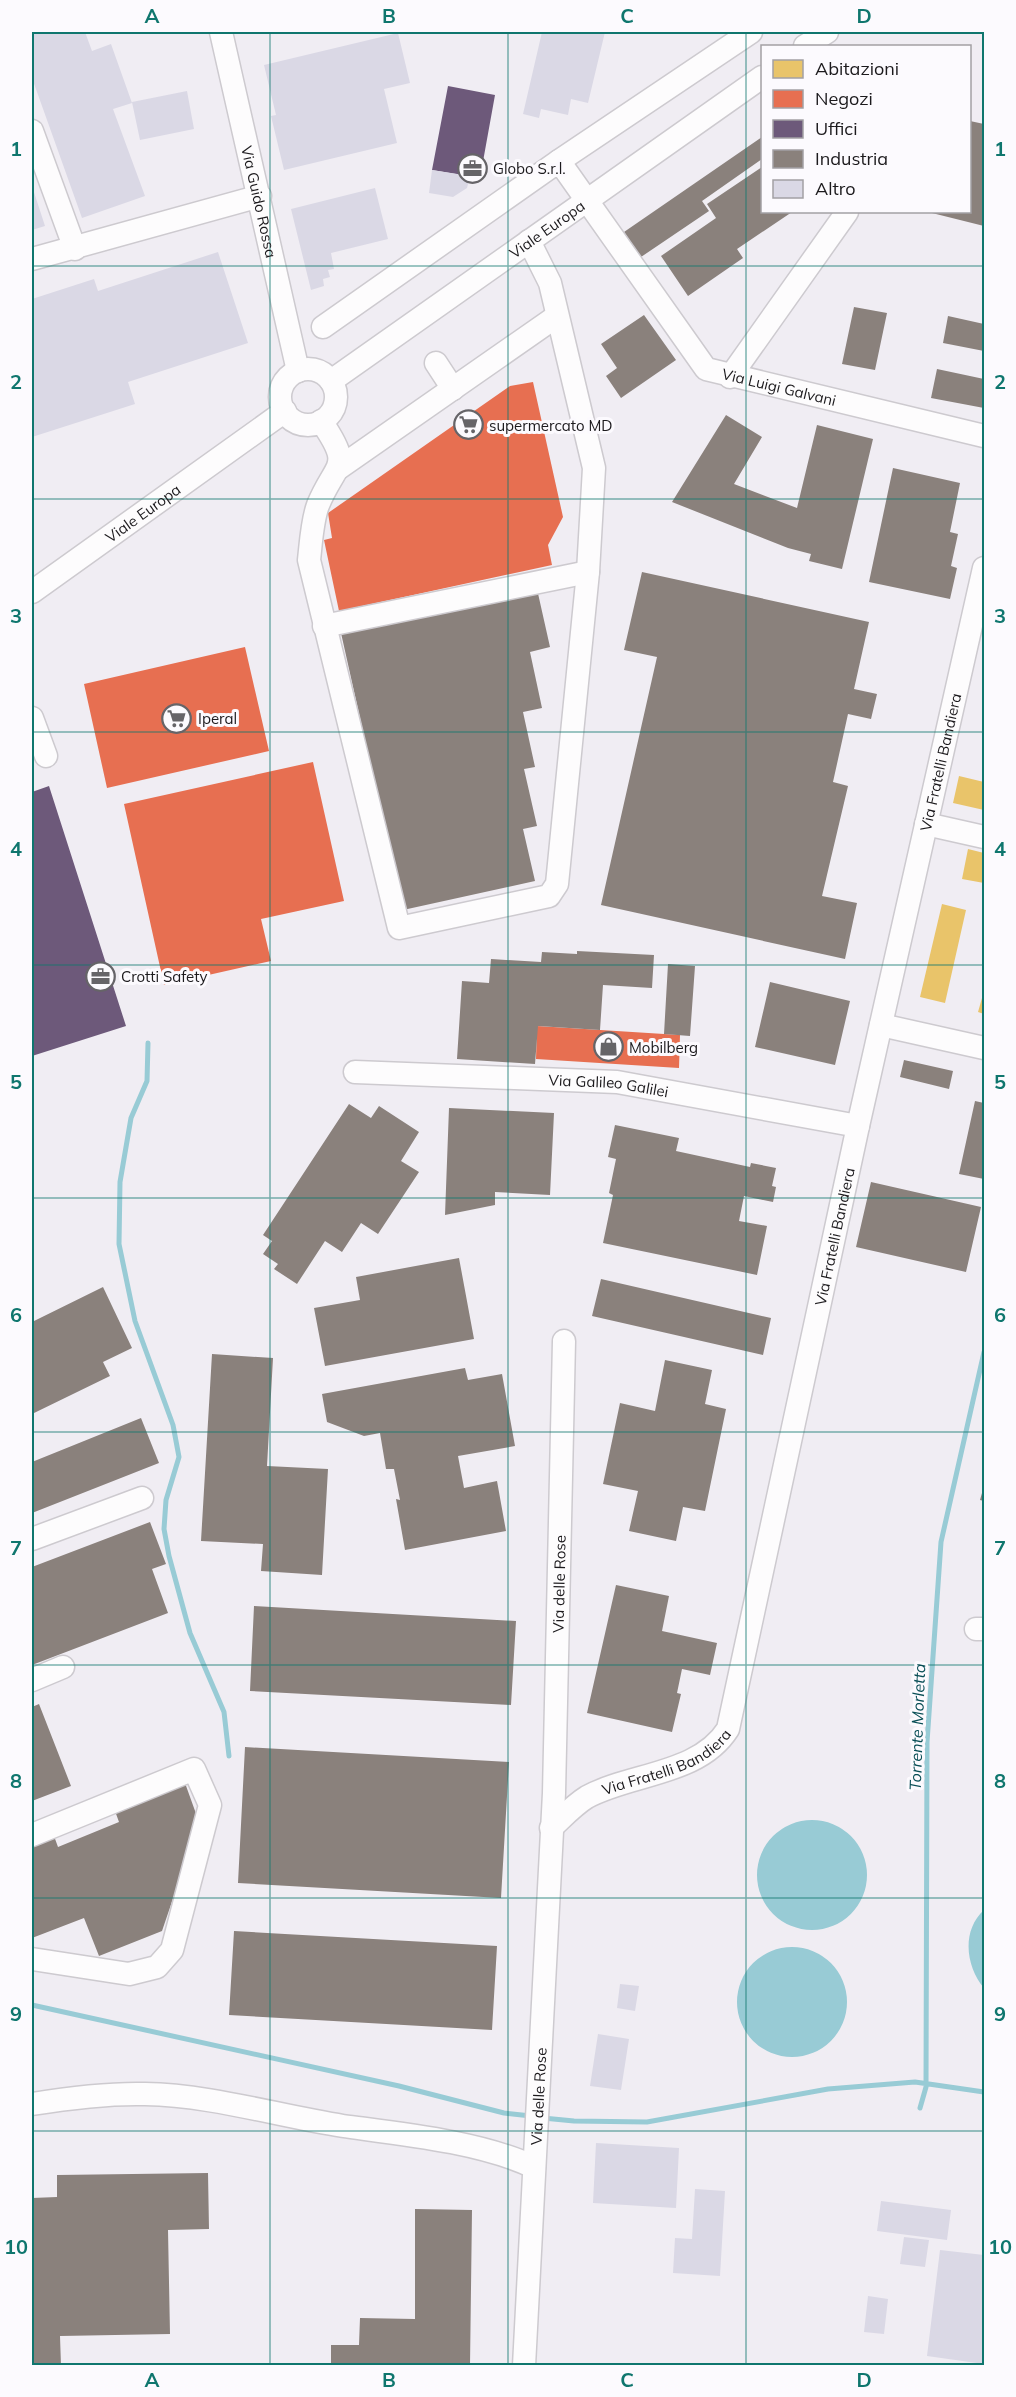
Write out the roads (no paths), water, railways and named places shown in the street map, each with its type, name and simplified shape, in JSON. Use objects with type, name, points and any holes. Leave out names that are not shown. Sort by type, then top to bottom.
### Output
[{"type":"street","name":"Via Guido Rossa","points":[[220,32],[260,196],[298,371]]},
{"type":"street","points":[[323,327],[560,161],[751,32]]},
{"type":"street","points":[[807,45],[827,32]]},
{"type":"street","name":"Viale Europa","points":[[331,381],[761,78]]},
{"type":"street","points":[[32,130],[75,249]]},
{"type":"street","name":"Via Luigi Galvani","points":[[560,161],[706,369],[730,377],[984,436]]},
{"type":"street","points":[[32,259],[75,249],[260,196]]},
{"type":"street","points":[[730,377],[846,213]]},
{"type":"street","points":[[529,241],[550,284],[594,468],[588,572],[557,884],[549,896],[399,928],[309,560],[318,505],[339,468],[557,316]]},
{"type":"street","points":[[436,363],[453,389]]},
{"type":"street","points":[[316,370],[331,381],[335,389],[334,408],[321,421],[314,424],[297,422],[285,411],[280,398],[283,385],[298,371],[316,370]]},
{"type":"street","name":"Viale Europa","points":[[32,592],[285,411]]},
{"type":"street","points":[[321,421],[339,446],[339,468]]},
{"type":"street","name":"Via Fratelli Bandiera","points":[[551,1828],[586,1798],[612,1786],[685,1763],[721,1740],[728,1729],[738,1694],[880,1025],[984,568]]},
{"type":"street","points":[[324,626],[588,572]]},
{"type":"street","points":[[32,718],[46,756]]},
{"type":"street","points":[[926,824],[984,837]]},
{"type":"street","points":[[880,1025],[984,1048]]},
{"type":"street","name":"Via Galileo Galilei","points":[[354,1072],[617,1082],[858,1126]]},
{"type":"street","name":"Via delle Rose","points":[[524,2366],[551,1828],[564,1341]]},
{"type":"street","points":[[32,1539],[142,1497]]},
{"type":"street","points":[[32,1680],[63,1667]]},
{"type":"street","points":[[32,1835],[194,1769],[210,1805],[172,1950],[157,1967],[129,1974],[32,1959]]},
{"type":"street","points":[[32,2104],[93,2095],[136,2094],[200,2100],[416,2137],[515,2158],[534,2167]]},
{"type":"water","points":[[812,1820],[833,1824],[851,1836],[863,1854],[867,1875],[863,1896],[851,1914],[833,1926],[812,1930],[791,1926],[773,1914],[761,1896],[757,1875],[761,1854],[773,1836],[791,1824]]},
{"type":"water","points":[[984,1910],[984,1988],[970,1960],[969,1938],[972,1928]]},
{"type":"water","points":[[792,1947],[813,1951],[831,1963],[843,1981],[847,2002],[843,2023],[831,2041],[813,2053],[792,2057],[771,2053],[753,2041],[741,2023],[737,2002],[741,1981],[753,1963],[771,1951]]},
{"type":"waterway","points":[[148,1043],[147,1081],[131,1118],[120,1182],[119,1244],[135,1321],[173,1425],[179,1457],[166,1500],[164,1529],[169,1556],[190,1633],[224,1712],[229,1756]]},
{"type":"waterway","name":"Torrente Morletta","points":[[920,2108],[926,2087],[927,1742],[941,1542],[984,1352]]},
{"type":"waterway","points":[[32,2005],[399,2086],[504,2113],[531,2116]]},
{"type":"waterway","points":[[543,2118],[574,2121],[647,2122],[828,2089],[915,2082],[984,2092]]},
{"type":"place","name":"Globo S.r.l.","points":[[472,168]]},
{"type":"place","name":"supermercato MD","points":[[468,425]]},
{"type":"place","name":"Iperal","points":[[177,718]]},
{"type":"place","name":"Crotti Safety","points":[[100,976]]},
{"type":"place","name":"Mobilberg","points":[[608,1047]]}]
